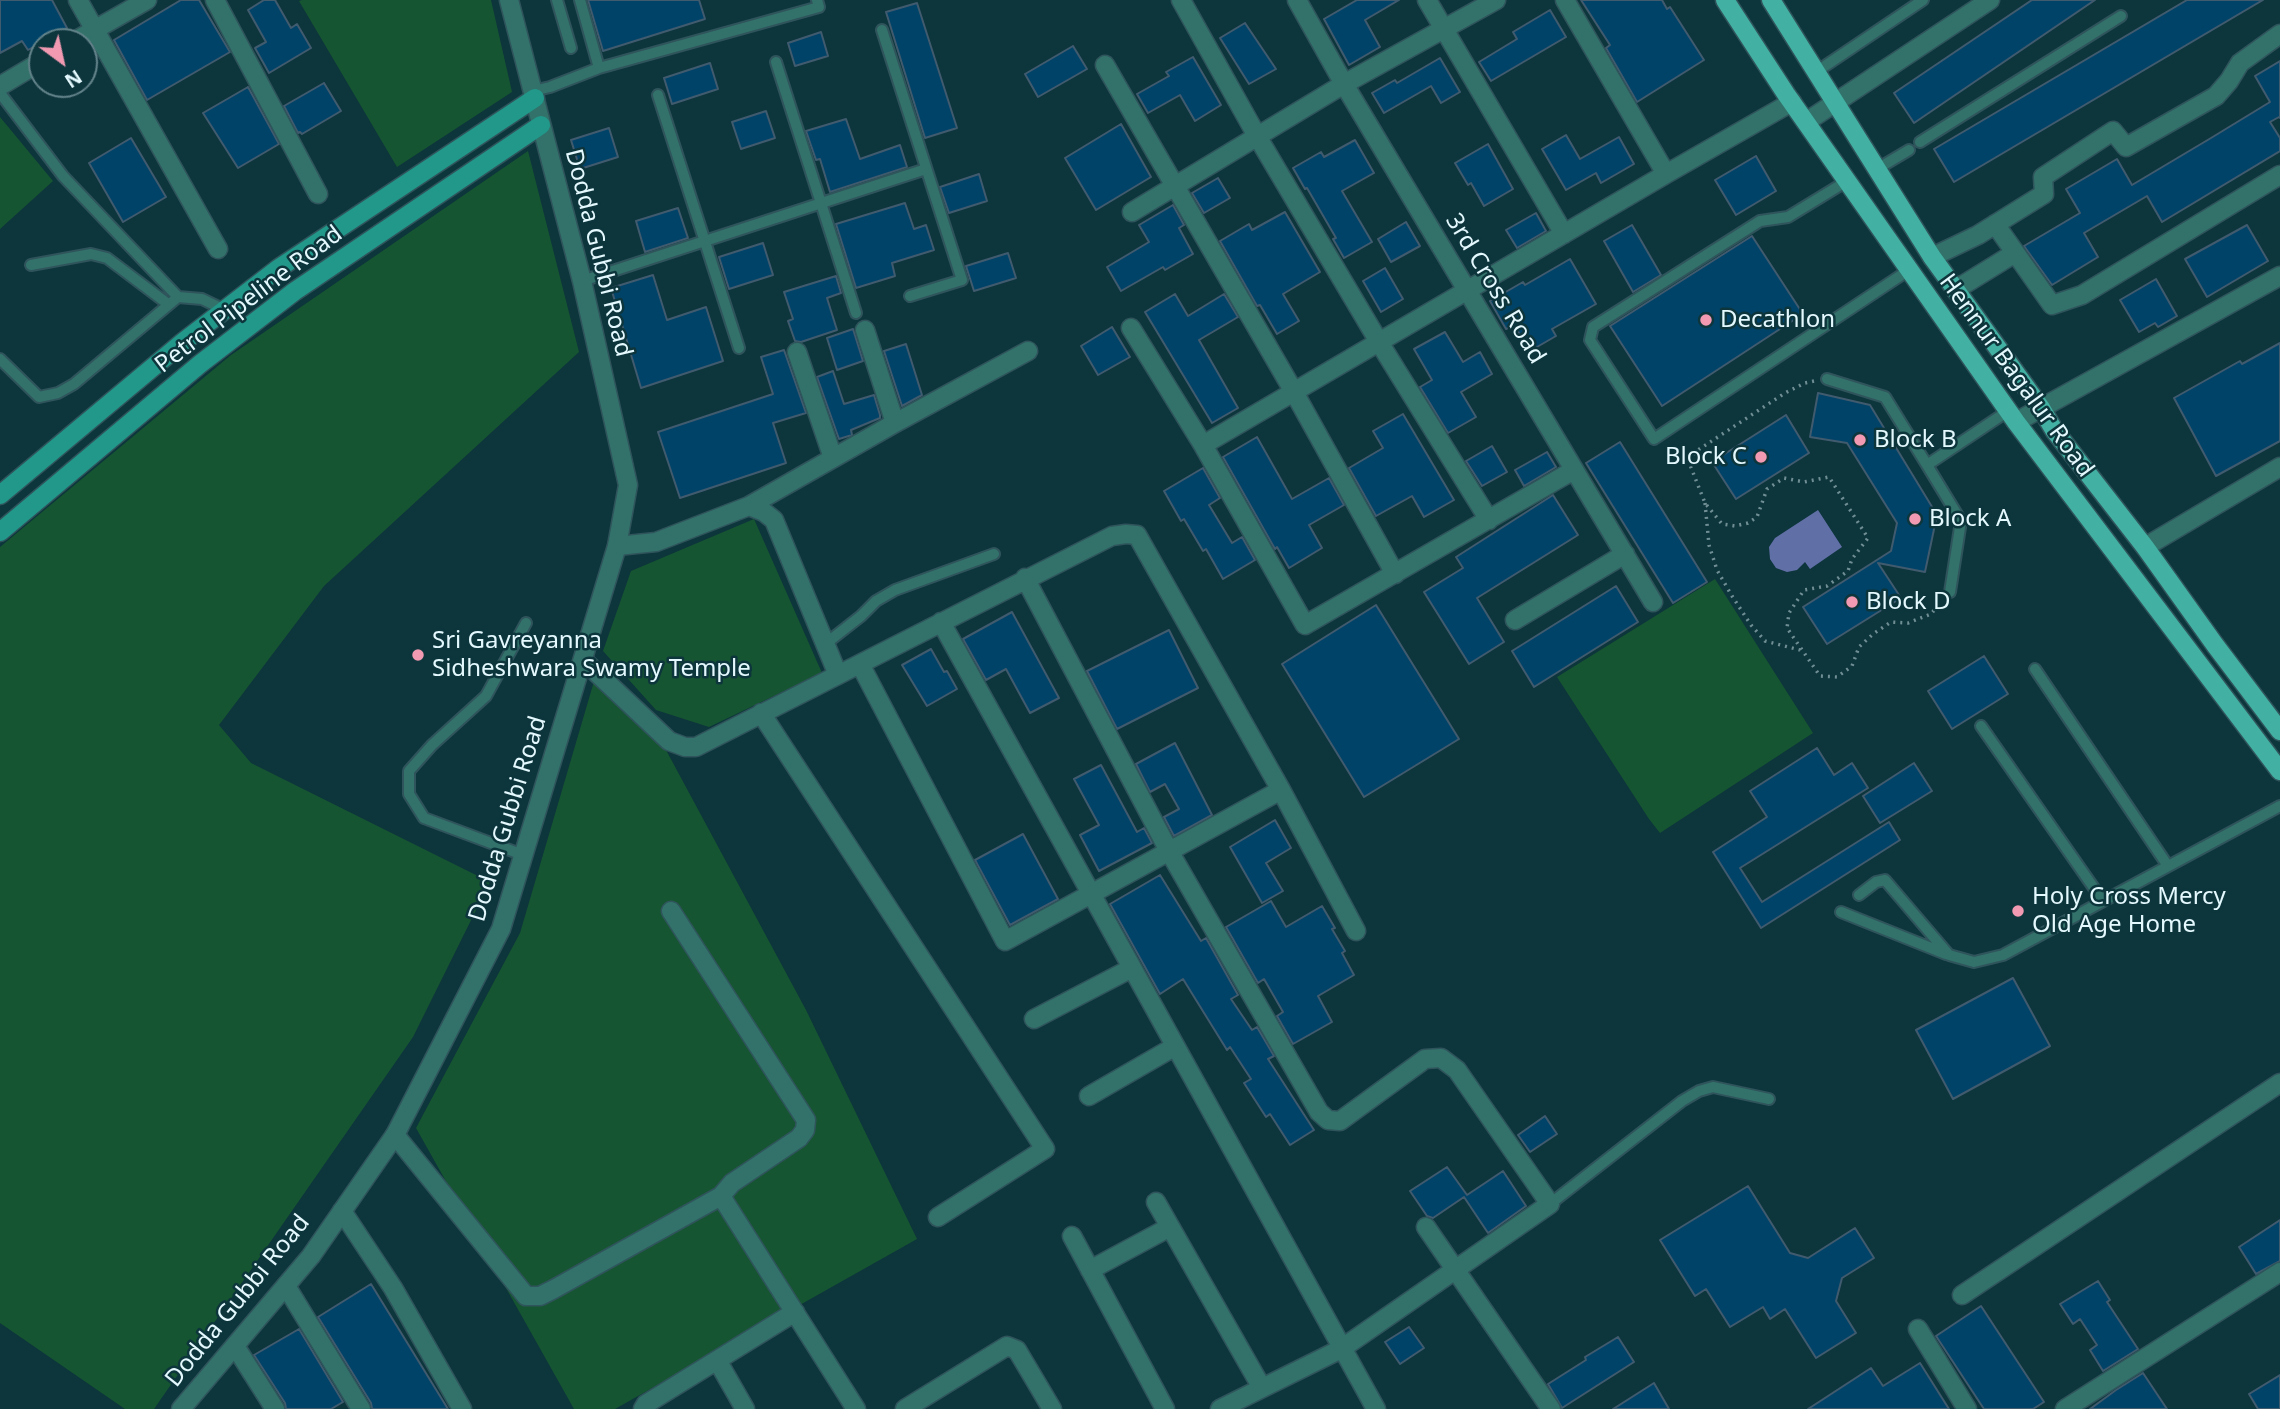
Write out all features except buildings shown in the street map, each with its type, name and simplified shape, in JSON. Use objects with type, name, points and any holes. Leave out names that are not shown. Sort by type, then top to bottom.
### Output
[{"type":"main road","name":"Hennur Bagalur Road","points":[[1725,0],[1792,102],[2012,417],[2280,771]]},
{"type":"main road","name":"Hennur Bagalur Road","points":[[1771,0],[1932,257],[2054,430],[2145,547],[2280,731]]},
{"type":"main road","name":"Petrol Pipeline Road","points":[[0,495],[279,268],[534,94]]},
{"type":"main road","name":"Petrol Pipeline Road","points":[[0,532],[200,364],[295,291],[541,125]]},
{"type":"street","points":[[78,0],[93,28]]},
{"type":"street","points":[[96,28],[147,0]]},
{"type":"street","points":[[215,0],[318,194]]},
{"type":"street","name":"Dodda Gubbi Road","points":[[181,1409],[311,1256],[395,1135],[501,929],[617,546],[628,485],[582,281],[509,0]]},
{"type":"street","points":[[1181,0],[1257,136],[1489,520]]},
{"type":"street","name":"3rd Cross Road","points":[[1297,0],[1344,84],[1653,602]]},
{"type":"street","points":[[1427,0],[1564,234]]},
{"type":"street","points":[[1132,212],[1344,84],[1496,0]]},
{"type":"street","points":[[1565,0],[1665,174]]},
{"type":"street","points":[[1806,122],[1990,0]]},
{"type":"street","points":[[1932,257],[1978,235],[2044,194],[2043,177],[2113,131],[2126,147],[2216,96],[2240,63],[2280,34]]},
{"type":"street","points":[[98,36],[218,249]]},
{"type":"street","points":[[1105,65],[1294,392],[1395,574]]},
{"type":"street","points":[[0,86],[28,69]]},
{"type":"street","points":[[1203,445],[1792,102]]},
{"type":"street","points":[[1995,224],[2052,305],[2082,295],[2280,175]]},
{"type":"street","points":[[1955,290],[2015,253]]},
{"type":"street","points":[[2012,417],[2041,408],[2280,276]]},
{"type":"street","points":[[1131,328],[1203,445],[1305,625],[1574,470]]},
{"type":"street","points":[[865,330],[895,423]]},
{"type":"street","points":[[617,546],[656,542],[749,506],[1028,351]]},
{"type":"street","points":[[797,352],[833,458]]},
{"type":"street","points":[[2145,547],[2280,467]]},
{"type":"street","points":[[749,506],[774,520],[838,675]]},
{"type":"street","points":[[583,660],[669,741],[685,747],[696,747],[1112,536],[1138,535],[1281,790],[1356,931]]},
{"type":"street","points":[[1515,620],[1625,554]]},
{"type":"street","points":[[1025,578],[1169,851],[1318,1112],[1328,1120],[1340,1121],[1425,1059],[1441,1058],[1457,1070],[1550,1204],[1341,1349],[1220,1409]]},
{"type":"street","points":[[941,622],[1376,1409]]},
{"type":"street","points":[[860,664],[1005,941],[1281,790]]},
{"type":"street","points":[[761,713],[1045,1149],[938,1217]]},
{"type":"street","points":[[395,1135],[526,1296],[540,1296],[554,1289],[721,1196],[732,1183],[799,1138],[806,1130],[806,1120],[671,911]]},
{"type":"street","points":[[1034,1019],[1132,968]]},
{"type":"street","points":[[1089,1096],[1174,1046]]},
{"type":"street","points":[[1962,1295],[2280,1083]]},
{"type":"street","points":[[721,1196],[856,1409]]},
{"type":"street","points":[[1156,1202],[1262,1388]]},
{"type":"street","points":[[342,1211],[393,1288],[462,1409]]},
{"type":"street","points":[[1090,1270],[1170,1227]]},
{"type":"street","points":[[1426,1227],[1551,1409]]},
{"type":"street","points":[[1072,1236],[1165,1409]]},
{"type":"street","points":[[2066,1409],[2280,1272]]},
{"type":"street","points":[[286,1286],[361,1409]]},
{"type":"street","points":[[643,1409],[646,1404],[794,1312]]},
{"type":"street","points":[[1918,1329],[1968,1409]]},
{"type":"street","points":[[235,1346],[275,1409]]},
{"type":"street","points":[[905,1409],[1007,1346],[1017,1350],[1052,1409]]},
{"type":"street","points":[[718,1360],[745,1409]]},
{"type":"lane","points":[[534,94],[598,68],[819,7],[817,0]]},
{"type":"lane","points":[[1816,72],[1923,0]]},
{"type":"lane","points":[[571,48],[558,4],[580,2],[598,68]]},
{"type":"lane","points":[[1920,142],[2121,16]]},
{"type":"lane","points":[[882,30],[962,280],[910,296]]},
{"type":"lane","points":[[776,62],[856,313]]},
{"type":"lane","points":[[0,93],[63,176],[173,300]]},
{"type":"lane","points":[[658,95],[739,348]]},
{"type":"lane","points":[[1877,169],[1909,149]]},
{"type":"lane","points":[[582,281],[926,169]]},
{"type":"lane","points":[[1847,180],[1788,217],[1760,221],[1592,327],[1590,340],[1654,439],[1909,270]]},
{"type":"lane","points":[[31,265],[90,254],[107,258],[173,300],[202,299],[225,310]]},
{"type":"lane","points":[[0,359],[39,397],[58,393],[74,384],[173,300]]},
{"type":"lane","points":[[1827,379],[1885,397],[1961,521],[1950,592]]},
{"type":"lane","points":[[1927,465],[2012,417]]},
{"type":"lane","points":[[824,645],[862,616],[876,601],[895,590],[994,554]]},
{"type":"lane","points":[[523,855],[424,818],[409,794],[409,771],[432,745],[486,696],[526,624]]},
{"type":"lane","points":[[2035,669],[2168,866]]},
{"type":"lane","points":[[1981,726],[2103,901]]},
{"type":"lane","points":[[1841,912],[1949,955],[1975,962],[2003,955],[2280,806]]},
{"type":"lane","points":[[1859,895],[1877,882],[1885,880],[1949,955]]},
{"type":"lane","points":[[1550,1204],[1682,1101],[1699,1091],[1713,1087],[1769,1099]]},
{"type":"path","points":[[1802,651],[1765,641],[1738,606],[1717,570],[1709,545],[1704,502],[1690,465],[1698,450],[1785,393],[1805,383],[1827,379]]},
{"type":"path","points":[[1704,502],[1722,524],[1735,526],[1748,523],[1757,517],[1767,489],[1784,478],[1804,482],[1829,477],[1868,538],[1852,559],[1848,571],[1827,586],[1804,590],[1788,613],[1787,628],[1820,676],[1837,677],[1852,666],[1859,647],[1873,634],[1891,622],[1908,624],[1931,614],[1950,592]]},
{"type":"green space","points":[[491,0],[512,92],[397,167],[299,1]]},
{"type":"green space","points":[[0,117],[53,181],[0,229]]},
{"type":"green space","points":[[528,151],[579,352],[324,586],[219,725],[251,763],[490,882],[413,1037],[154,1409],[125,1409],[0,1323],[0,547],[231,355]]},
{"type":"green space","points":[[754,519],[822,673],[709,727],[656,710],[603,651],[631,571]]},
{"type":"green space","points":[[1715,579],[1813,733],[1660,833],[1557,677]]},
{"type":"green space","points":[[595,678],[666,750],[806,1010],[917,1239],[615,1409],[574,1409],[416,1128],[520,933]]},
{"type":"water","points":[[1818,510],[1842,547],[1810,569],[1805,562],[1797,570],[1787,572],[1776,568],[1770,559],[1769,547],[1775,538]]},
{"type":"place","name":"Decathlon","points":[[1706,320]]},
{"type":"place","name":"Block B","points":[[1860,440]]},
{"type":"place","name":"Block C","points":[[1761,457]]},
{"type":"place","name":"Block A","points":[[1915,519]]},
{"type":"place","name":"Block D","points":[[1852,602]]},
{"type":"place","name":"Sri Gavreyanna Sidheshwara Swamy Temple","points":[[418,655]]},
{"type":"place","name":"Holy Cross Mercy Old Age Home","points":[[2018,911]]}]
